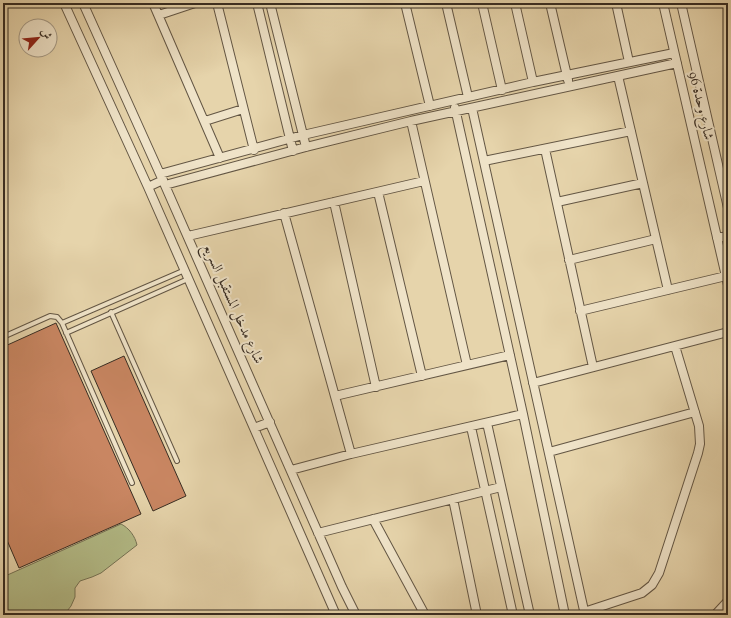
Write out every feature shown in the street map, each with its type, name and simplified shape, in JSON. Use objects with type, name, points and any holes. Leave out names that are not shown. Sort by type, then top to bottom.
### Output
[{"type":"street","points":[[64,3],[185,270],[336,615]]},
{"type":"street","name":"شارع مدخل المستقبل السريع","points":[[83,3],[163,179],[318,533],[356,615]]},
{"type":"street","points":[[154,3],[220,158]]},
{"type":"street","points":[[159,15],[184,5],[195,3]]},
{"type":"street","points":[[216,3],[254,150]]},
{"type":"street","points":[[257,3],[292,151]]},
{"type":"street","points":[[270,3],[306,147]]},
{"type":"street","points":[[405,3],[430,106]]},
{"type":"street","points":[[446,3],[468,98]]},
{"type":"street","points":[[482,3],[502,90]]},
{"type":"street","points":[[516,3],[533,82]]},
{"type":"street","points":[[550,3],[569,87]]},
{"type":"street","points":[[616,3],[629,62]]},
{"type":"street","name":"شارع وحدة 96","points":[[663,3],[728,285]]},
{"type":"street","name":"شارع وحدة 96","points":[[681,3],[728,208]]},
{"type":"street","points":[[269,52],[281,49]]},
{"type":"street","points":[[148,187],[163,179],[220,158],[290,139],[533,82],[567,76],[674,52]]},
{"type":"street","points":[[163,179],[292,151],[411,121],[677,63]]},
{"type":"street","points":[[618,76],[668,290]]},
{"type":"street","points":[[453,101],[523,414],[565,615]]},
{"type":"street","points":[[472,108],[585,613],[642,593],[647,590],[656,579],[698,453],[700,435],[695,412],[675,346]]},
{"type":"street","points":[[205,121],[243,109]]},
{"type":"street","points":[[411,121],[467,365]]},
{"type":"street","points":[[484,162],[631,131]]},
{"type":"street","points":[[546,149],[592,367]]},
{"type":"street","points":[[188,236],[424,181]]},
{"type":"street","points":[[557,202],[643,183]]},
{"type":"street","points":[[378,192],[422,376]]},
{"type":"street","points":[[334,202],[376,387]]},
{"type":"street","points":[[284,213],[351,454]]},
{"type":"street","points":[[717,238],[728,236]]},
{"type":"street","points":[[569,260],[656,239]]},
{"type":"street","points":[[580,311],[726,276]]},
{"type":"street","points":[[533,383],[728,332]]},
{"type":"street","points":[[335,396],[510,355]]},
{"type":"street","points":[[549,452],[695,412]]},
{"type":"street","points":[[291,470],[351,454],[523,414]]},
{"type":"street","points":[[254,428],[270,422]]},
{"type":"street","points":[[487,423],[530,615]]},
{"type":"street","points":[[471,427],[513,615]]},
{"type":"street","points":[[318,533],[502,487]]},
{"type":"street","points":[[453,499],[478,615]]},
{"type":"street","points":[[373,519],[425,615]]},
{"type":"street","points":[[715,615],[728,601]]},
{"type":"lane","points":[[62,323],[185,270]]},
{"type":"lane","points":[[66,333],[188,279]]},
{"type":"lane","points":[[111,312],[177,461]]},
{"type":"lane","points":[[3,337],[50,316],[57,317],[62,323],[132,484]]},
{"type":"green space","points":[[121,524],[127,528],[135,538],[137,545],[101,573],[80,581],[75,588],[75,597],[71,606],[64,615],[3,615],[3,577]]},
{"type":"building","points":[[56,323],[141,514],[19,568],[3,531],[3,347]]},
{"type":"building","points":[[124,356],[186,496],[153,511],[91,371]]}]
